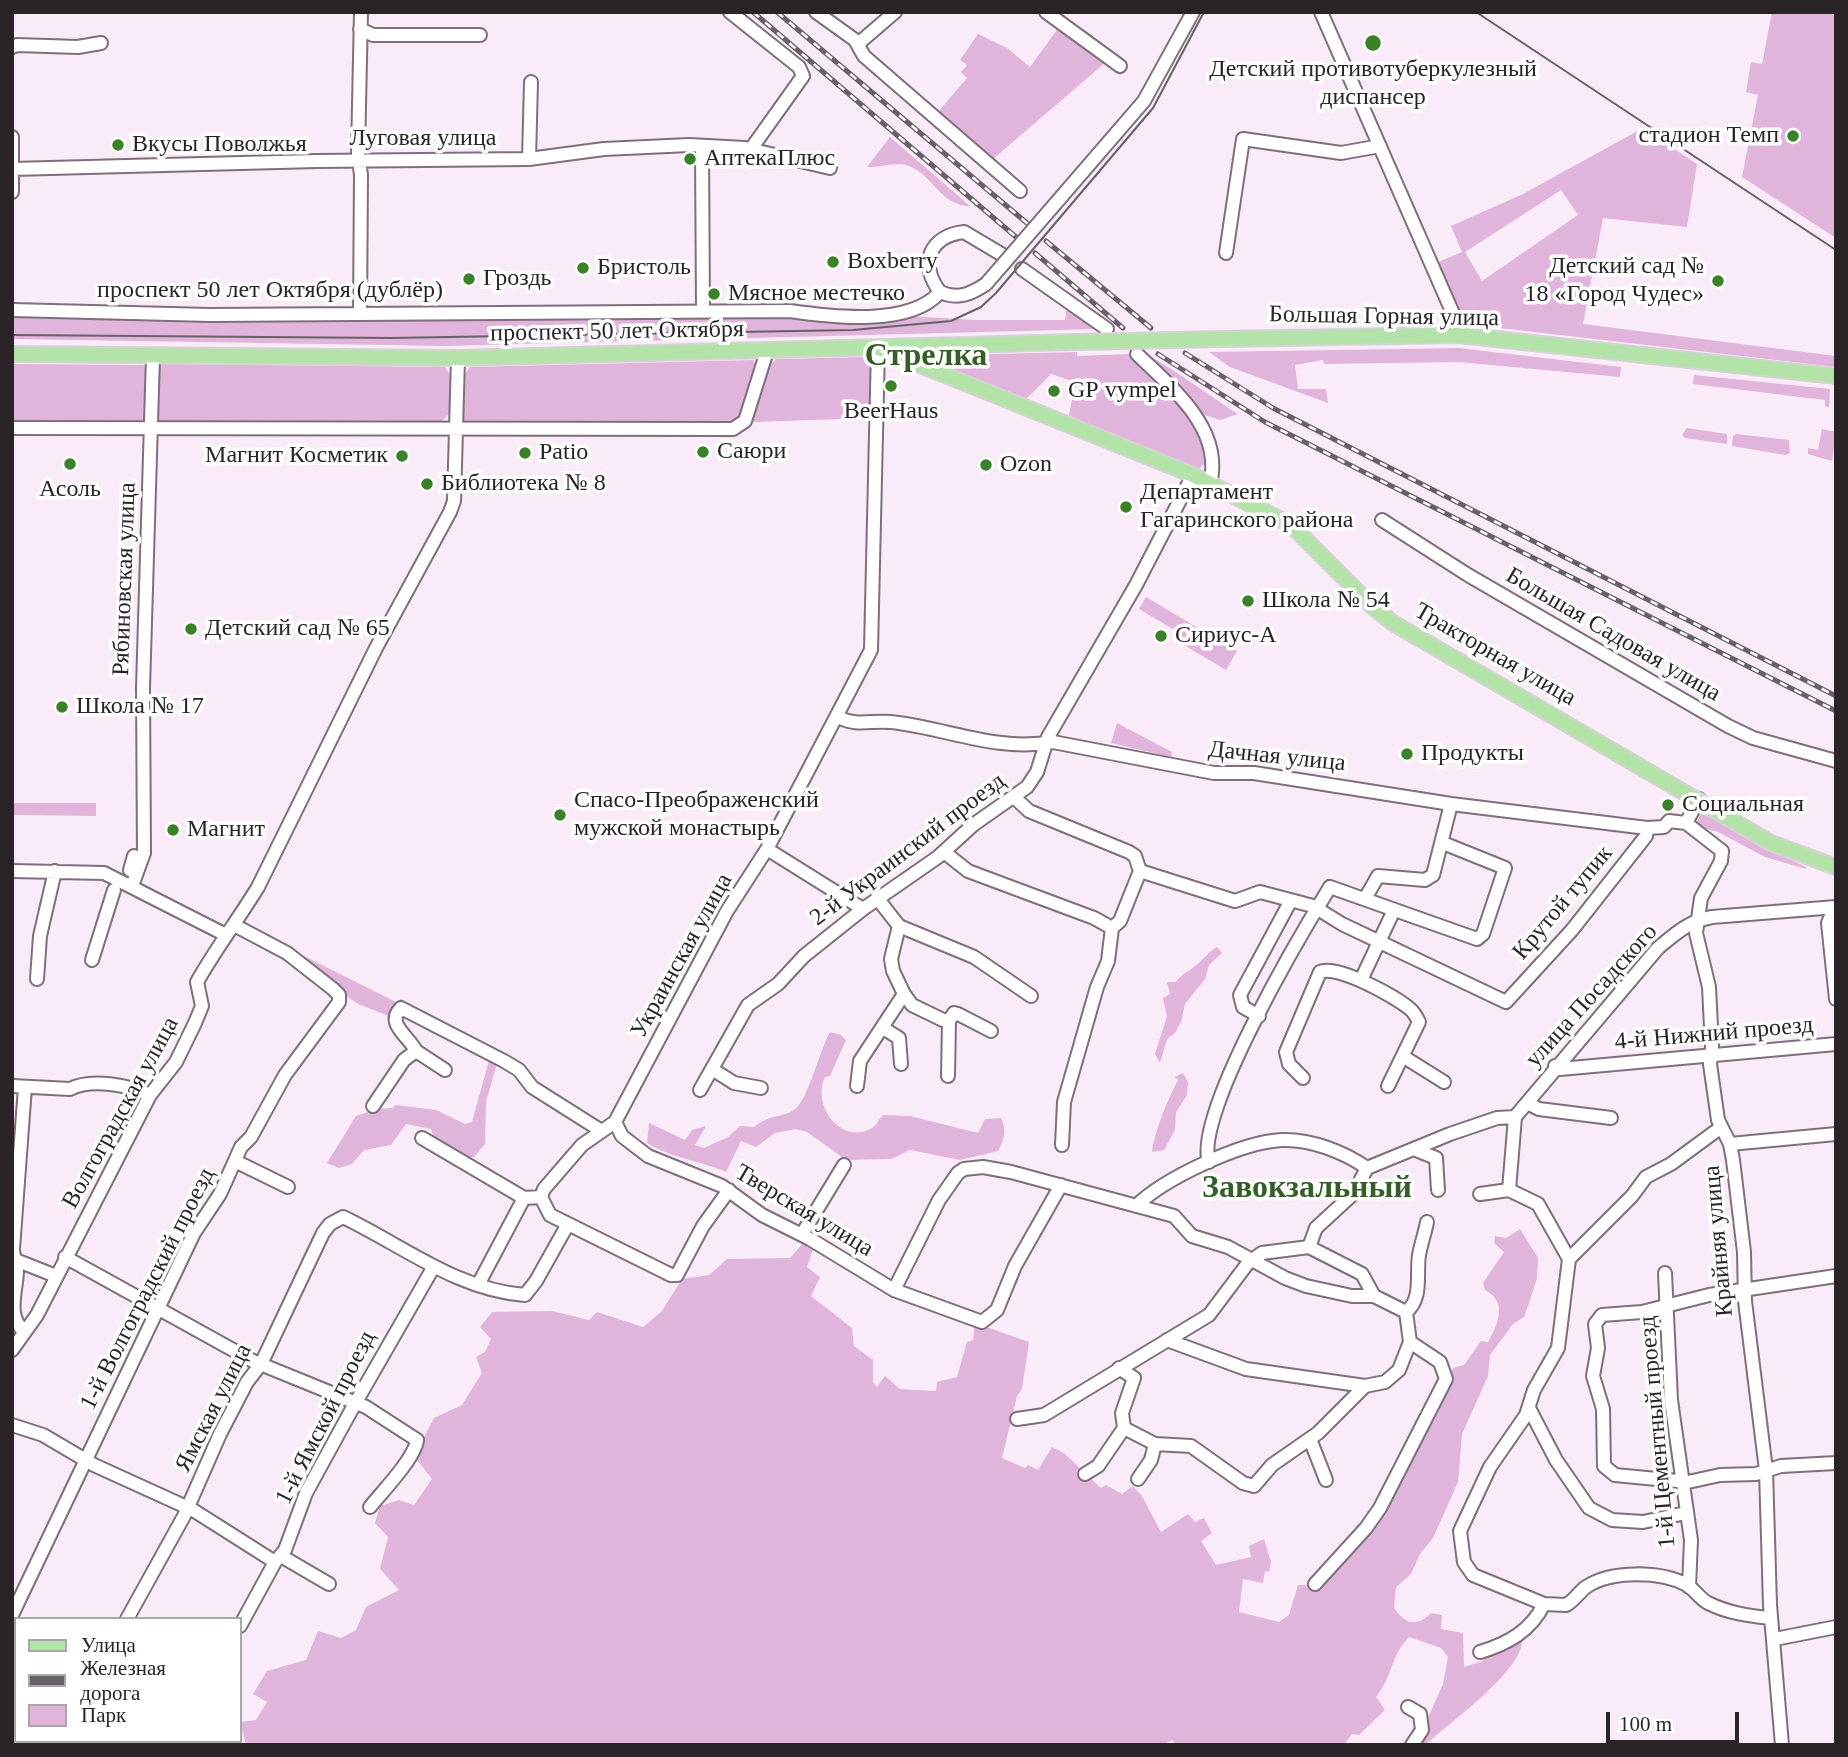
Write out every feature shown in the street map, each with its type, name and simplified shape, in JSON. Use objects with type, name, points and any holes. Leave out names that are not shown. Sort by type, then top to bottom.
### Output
[{"type":"main road","name":"Большая Горная улица","points":[[1223,339],[1459,335],[1836,376]]},
{"type":"main road","name":"проспект 50 лет Октября","points":[[12,354],[458,358],[1223,339]]},
{"type":"main road","points":[[948,377],[942,369],[942,358],[954,346]]},
{"type":"main road","name":"Тракторная улица","points":[[878,348],[1193,475],[1303,534],[1353,588],[1393,622],[1771,843],[1836,867]]},
{"type":"street","points":[[360,312],[361,12]]},
{"type":"street","points":[[730,12],[799,67],[803,76],[751,149]]},
{"type":"street","points":[[816,12],[859,43],[864,56],[1020,191]]},
{"type":"street","points":[[859,43],[895,12]]},
{"type":"street","points":[[1046,12],[1120,66]]},
{"type":"street","points":[[1001,254],[964,232],[944,236],[932,248],[929,273],[940,292],[956,296],[969,295],[986,284],[1144,101],[1193,12]]},
{"type":"street","points":[[1321,12],[1458,325],[1459,335]]},
{"type":"street","points":[[360,29],[373,35],[480,36]]},
{"type":"street","points":[[12,47],[78,47],[101,43]]},
{"type":"street","points":[[529,159],[531,82]]},
{"type":"street","points":[[12,137],[12,192]]},
{"type":"street","points":[[1226,253],[1243,139],[1340,153],[1380,146]]},
{"type":"street","name":"Луговая улица","points":[[13,169],[529,159],[643,146],[751,149],[830,168]]},
{"type":"street","points":[[702,146],[703,310]]},
{"type":"street","points":[[1022,269],[1107,329]]},
{"type":"street","name":"проспект 50 лет Октября (дублёр)","points":[[12,310],[210,314],[703,310],[880,316],[919,309],[940,292]]},
{"type":"street","name":"Украинская улица","points":[[615,1122],[727,911],[767,849],[838,717],[873,640],[878,348]]},
{"type":"street","points":[[12,428],[733,429],[745,421],[767,352]]},
{"type":"street","points":[[1138,354],[1201,423],[1212,450],[1214,467],[1210,484]]},
{"type":"street","name":"Рябиновская улица","points":[[132,886],[144,853],[143,688],[153,355]]},
{"type":"street","name":"Волгоградская улица","points":[[12,1350],[37,1315],[150,1095],[176,1062],[202,1006],[197,982],[224,934],[234,925],[258,887],[376,648],[450,512],[454,501],[458,358]]},
{"type":"street","name":"2-й Украинский проезд","points":[[700,1090],[748,1005],[778,984],[804,956],[877,898],[944,852],[974,825],[1015,798],[1037,772],[1046,743],[1136,585],[1193,475]]},
{"type":"street","name":"Большая Садовая улица","points":[[1382,520],[1468,575],[1728,726],[1753,738],[1836,761]]},
{"type":"street","name":"Дачная улица","points":[[838,717],[853,724],[892,722],[967,740],[1036,746],[1053,742],[1214,773],[1254,773],[1451,804],[1647,828],[1664,827],[1669,821],[1686,823]]},
{"type":"street","points":[[1015,798],[1029,811],[1129,852],[1135,856],[1140,871],[1120,921],[1112,928],[1108,961],[1097,987],[1064,1102],[1062,1145]]},
{"type":"street","points":[[1686,823],[1699,799]]},
{"type":"street","points":[[1366,897],[1378,876],[1429,879],[1443,843],[1451,804]]},
{"type":"street","name":"Крайняя улица","points":[[1686,823],[1722,851],[1721,861],[1701,898],[1696,920],[1709,987],[1710,1056],[1720,1128],[1730,1144],[1744,1252],[1745,1291],[1766,1470],[1771,1618],[1775,1639],[1782,1745]]},
{"type":"street","name":"Крутой тупик","points":[[1380,941],[1506,1002],[1572,930],[1646,836],[1647,828]]},
{"type":"street","points":[[1209,1162],[1208,1143],[1216,1107],[1259,1016],[1330,887],[1366,897],[1394,911],[1477,939],[1483,934],[1505,868],[1443,843]]},
{"type":"street","points":[[767,849],[863,909]]},
{"type":"street","points":[[944,852],[968,871],[1094,918],[1112,928]]},
{"type":"street","points":[[130,870],[134,856]]},
{"type":"street","points":[[12,871],[104,873],[224,934]]},
{"type":"street","points":[[37,979],[40,936],[55,871]]},
{"type":"street","points":[[1140,871],[1235,901],[1260,892],[1317,907],[1342,924],[1380,941]]},
{"type":"street","points":[[92,960],[114,890]]},
{"type":"street","points":[[877,898],[899,926],[974,957],[1031,996]]},
{"type":"street","points":[[1259,1016],[1243,1007],[1240,995],[1290,902]]},
{"type":"street","points":[[1835,907],[1828,923],[1836,999]]},
{"type":"street","name":"улица Посадского","points":[[1515,1117],[1555,1066],[1658,948],[1696,920],[1835,907]]},
{"type":"street","points":[[1361,980],[1394,911]]},
{"type":"street","name":"1-й Волгоградский проезд","points":[[12,1615],[149,1331],[157,1308],[279,1083],[334,1009],[339,995],[287,953],[234,925]]},
{"type":"street","points":[[899,926],[891,959],[892,971],[904,994],[912,1005],[949,1021]]},
{"type":"street","points":[[1303,1078],[1289,1064],[1286,1052],[1320,972],[1331,970],[1361,980],[1411,1009],[1419,1022],[1388,1086]]},
{"type":"street","points":[[857,1086],[860,1061],[904,994]]},
{"type":"street","points":[[445,1070],[416,1051],[394,1023],[394,1017],[401,1007],[519,1070],[533,1087],[600,1130]]},
{"type":"street","points":[[948,1076],[956,1054],[947,1040],[949,1021],[954,1013],[991,1031]]},
{"type":"street","points":[[883,1028],[899,1038],[901,1064]]},
{"type":"street","name":"4-й Нижний проезд","points":[[1555,1066],[1560,1069],[1836,1044]]},
{"type":"street","points":[[373,1106],[404,1060],[416,1051]]},
{"type":"street","points":[[1404,1057],[1444,1082]]},
{"type":"street","points":[[712,1069],[734,1083],[761,1088]]},
{"type":"street","points":[[25,1332],[13,1315],[17,1268],[13,1259],[18,1086],[70,1089],[79,1084],[112,1085],[150,1095]]},
{"type":"street","points":[[1527,1102],[1539,1109],[1611,1118]]},
{"type":"street","points":[[1308,1247],[1316,1228],[1354,1193],[1367,1168],[1450,1134],[1497,1118],[1515,1117],[1509,1190]]},
{"type":"street","points":[[541,1197],[558,1172],[600,1130],[615,1122]]},
{"type":"street","name":"Тверская улица","points":[[615,1122],[622,1136],[648,1156],[729,1190],[762,1216],[802,1234],[894,1290],[982,1322],[997,1310],[1016,1266],[1061,1185]]},
{"type":"street","points":[[1569,1259],[1632,1196],[1646,1177],[1671,1164],[1720,1128]]},
{"type":"street","points":[[1730,1144],[1836,1134]]},
{"type":"street","points":[[422,1138],[479,1175],[524,1198],[541,1197]]},
{"type":"street","points":[[1136,1206],[1165,1185],[1209,1162],[1283,1140],[1344,1153],[1367,1168]]},
{"type":"street","points":[[1416,1150],[1436,1157],[1438,1189]]},
{"type":"street","points":[[236,1161],[288,1187]]},
{"type":"street","points":[[802,1234],[844,1165]]},
{"type":"street","points":[[894,1290],[923,1226],[958,1172],[983,1167],[1174,1216],[1192,1236],[1228,1247],[1306,1286],[1352,1296],[1374,1296],[1406,1312]]},
{"type":"street","points":[[541,1197],[547,1211],[568,1224],[671,1275],[677,1275],[703,1226],[729,1190]]},
{"type":"street","points":[[1480,1194],[1509,1190],[1544,1210],[1569,1259],[1558,1348],[1534,1390],[1529,1408],[1490,1467],[1460,1531],[1464,1562],[1473,1575],[1544,1604],[1566,1605],[1594,1584],[1638,1575],[1658,1576],[1689,1587],[1705,1602],[1734,1614],[1771,1618]]},
{"type":"street","points":[[478,1285],[524,1198]]},
{"type":"street","name":"Ямская улица","points":[[128,1617],[187,1508],[240,1395],[261,1364],[323,1233],[338,1217],[343,1217],[386,1237],[433,1268]]},
{"type":"street","points":[[1406,1312],[1413,1306],[1416,1297],[1419,1254],[1427,1222]]},
{"type":"street","points":[[433,1268],[499,1293],[525,1295],[530,1291],[568,1224]]},
{"type":"street","points":[[1017,1419],[1044,1415],[1209,1315],[1253,1259],[1262,1253],[1308,1247],[1362,1274],[1374,1296]]},
{"type":"street","points":[[65,1257],[261,1364],[366,1407],[417,1440],[400,1470],[370,1507]]},
{"type":"street","points":[[13,1259],[56,1276]]},
{"type":"street","name":"1-й Ямской проезд","points":[[242,1622],[278,1559],[306,1493],[433,1268]]},
{"type":"street","name":"1-й Цементный проезд","points":[[1665,1273],[1671,1400],[1691,1540],[1689,1587]]},
{"type":"street","points":[[1836,1276],[1709,1295],[1668,1307],[1602,1315],[1595,1324],[1598,1348],[1592,1376],[1603,1409],[1604,1466],[1615,1475],[1681,1482],[1781,1466],[1836,1462]]},
{"type":"street","points":[[1167,1340],[1246,1369],[1365,1386],[1385,1382],[1399,1370],[1410,1342],[1406,1312]]},
{"type":"street","points":[[1315,1584],[1366,1528],[1380,1508],[1446,1379],[1440,1362],[1410,1342]]},
{"type":"street","points":[[1085,1474],[1098,1466],[1124,1428],[1122,1413],[1134,1378],[1119,1368]]},
{"type":"street","points":[[1124,1428],[1155,1444],[1191,1446],[1250,1486],[1272,1465],[1310,1439],[1365,1386]]},
{"type":"street","points":[[1529,1408],[1556,1460],[1589,1508],[1612,1520],[1643,1522],[1686,1513]]},
{"type":"street","points":[[12,1425],[43,1435],[87,1461],[187,1508],[329,1584]]},
{"type":"street","points":[[1310,1439],[1326,1480]]},
{"type":"street","points":[[1138,1479],[1151,1460],[1155,1444]]},
{"type":"street","points":[[1480,1652],[1502,1646],[1519,1634],[1535,1621],[1544,1604]]},
{"type":"street","points":[[1775,1639],[1836,1627]]},
{"type":"street","points":[[1408,1707],[1420,1714],[1422,1730],[1413,1743]]},
{"type":"green space","name":"стадион Темп","points":[[1772,12],[1836,12],[1836,238],[1742,177],[1758,95],[1746,92],[1751,62],[1762,64]]},
{"type":"green space","points":[[1059,27],[1106,62],[986,165],[932,119],[967,78],[961,72],[967,65],[960,60],[978,34],[1007,48],[1030,67]]},
{"type":"green space","points":[[1643,128],[1697,164],[1687,227],[1603,218],[1583,324],[1836,356],[1836,367],[1465,324],[1436,263],[1462,252],[1451,226],[1523,194]],"holes":[[[1561,190],[1578,215],[1482,281],[1465,252]]]},
{"type":"green space","points":[[890,137],[970,206],[952,201],[926,177],[906,165],[867,167]]},
{"type":"green space","points":[[1067,304],[1098,329],[444,346],[12,339],[12,315],[908,316],[976,320],[1065,320]]},
{"type":"green space","points":[[1459,348],[1621,367],[1620,377],[1459,362],[1324,364],[1323,360],[1295,365],[1298,389],[1326,389],[1328,403],[1230,367],[1209,352]]},
{"type":"green space","points":[[1077,352],[1077,356],[1131,354],[1167,390],[1188,416],[1208,461],[1198,469],[1069,416],[1075,382],[1051,374],[1025,400],[948,368],[945,363],[952,355]]},
{"type":"green space","points":[[1143,354],[1238,414],[1220,420],[1202,414]]},
{"type":"green space","points":[[776,359],[873,359],[874,418],[752,422],[769,366]]},
{"type":"green space","points":[[753,360],[756,365],[738,421],[734,425],[465,424],[461,421],[462,378],[470,367]]},
{"type":"green space","points":[[12,364],[143,365],[147,367],[147,415],[141,422],[12,423]]},
{"type":"green space","points":[[159,366],[445,367],[453,379],[451,412],[440,423],[162,424],[156,418]]},
{"type":"green space","points":[[1694,375],[1830,389],[1829,407],[1825,406],[1825,400],[1693,384]]},
{"type":"green space","points":[[1687,428],[1727,434],[1727,444],[1685,438],[1682,435]]},
{"type":"green space","points":[[1822,429],[1836,432],[1832,461],[1808,454],[1808,448],[1818,450]]},
{"type":"green space","points":[[1736,434],[1789,440],[1790,453],[1785,455],[1732,446],[1733,436]]},
{"type":"green space","points":[[1146,597],[1237,651],[1226,670],[1174,639],[1178,632],[1139,609]]},
{"type":"green space","points":[[1117,723],[1172,752],[1171,757],[1111,743]]},
{"type":"green space","points":[[12,803],[96,803],[96,816],[12,815]]},
{"type":"green space","points":[[1702,811],[1742,836],[1806,869],[1765,857],[1718,832],[1695,826]]},
{"type":"green space","points":[[246,927],[398,1003],[389,1016],[358,1004]]},
{"type":"green space","points":[[1217,947],[1222,953],[1209,965],[1205,979],[1185,1004],[1181,1022],[1175,1033],[1167,1039],[1160,1063],[1155,1054],[1167,1016],[1163,998],[1170,994],[1167,982],[1176,982]]},
{"type":"green space","points":[[830,1032],[841,1035],[846,1040],[830,1076],[825,1077],[822,1100],[832,1120],[840,1127],[850,1132],[861,1132],[873,1127],[883,1115],[910,1116],[978,1133],[985,1119],[1001,1118],[1004,1135],[998,1151],[960,1160],[910,1150],[891,1159],[846,1160],[807,1132],[796,1129],[775,1133],[756,1147],[741,1141],[726,1172],[667,1153],[647,1143],[649,1123],[685,1140],[692,1130],[706,1126],[695,1145],[704,1148],[728,1137],[740,1126],[754,1127],[794,1110],[809,1086]]},
{"type":"green space","points":[[490,1057],[497,1063],[486,1102],[485,1144],[474,1157],[467,1158],[435,1141],[431,1129],[406,1124],[391,1145],[364,1150],[352,1164],[339,1168],[327,1163],[356,1116],[377,1109],[393,1108],[395,1105],[436,1110],[465,1124],[472,1122]]},
{"type":"green space","points":[[1183,1073],[1188,1082],[1187,1095],[1176,1112],[1175,1130],[1164,1150],[1152,1152],[1162,1115],[1178,1080],[1175,1077]]},
{"type":"green space","points":[[1520,1229],[1538,1258],[1537,1278],[1524,1317],[1513,1324],[1490,1355],[1488,1376],[1462,1434],[1458,1482],[1433,1538],[1420,1554],[1411,1574],[1396,1587],[1394,1608],[1402,1618],[1411,1622],[1420,1621],[1431,1613],[1442,1615],[1441,1629],[1463,1633],[1464,1667],[1483,1661],[1500,1642],[1525,1634],[1518,1655],[1510,1667],[1475,1703],[1425,1745],[1416,1745],[1443,1684],[1448,1657],[1441,1648],[1409,1637],[1398,1651],[1386,1681],[1376,1697],[1385,1710],[1359,1735],[1352,1734],[1344,1745],[1177,1745],[1172,1740],[1163,1745],[246,1745],[242,1722],[256,1720],[267,1702],[253,1694],[267,1671],[306,1660],[318,1631],[341,1638],[356,1630],[366,1607],[399,1590],[380,1569],[388,1537],[375,1523],[380,1506],[399,1500],[414,1505],[432,1479],[414,1456],[434,1418],[462,1405],[482,1373],[476,1357],[485,1352],[491,1339],[480,1327],[492,1312],[552,1311],[589,1320],[597,1312],[643,1327],[662,1311],[682,1279],[709,1275],[727,1259],[790,1258],[804,1242],[814,1246],[807,1267],[820,1277],[811,1296],[852,1328],[854,1346],[873,1360],[873,1382],[877,1387],[885,1376],[900,1389],[936,1391],[937,1382],[957,1377],[967,1342],[973,1340],[975,1323],[1029,1342],[1022,1389],[1017,1396],[1002,1458],[1025,1468],[1028,1465],[1038,1470],[1052,1447],[1065,1454],[1101,1488],[1106,1485],[1122,1494],[1133,1486],[1142,1496],[1161,1532],[1188,1514],[1195,1522],[1204,1518],[1212,1533],[1201,1541],[1216,1565],[1251,1557],[1249,1546],[1264,1539],[1271,1562],[1269,1572],[1265,1571],[1263,1583],[1243,1579],[1239,1612],[1279,1622],[1289,1615],[1298,1585],[1312,1582],[1367,1531],[1443,1394],[1453,1368],[1464,1365],[1481,1341],[1488,1342],[1498,1321],[1499,1307],[1497,1300],[1485,1290],[1483,1283],[1504,1252],[1494,1243],[1495,1236],[1506,1238]]},
{"type":"green space","points":[[12,1678],[14,1743],[142,1745],[12,1745]]},
{"type":"tram line","points":[[12,335],[392,338],[853,330],[951,321],[981,307],[996,293],[1153,108],[1204,12]]},
{"type":"tram line","points":[[1476,12],[1836,250]]},
{"type":"railway","points":[[753,12],[1016,237]]},
{"type":"railway","points":[[777,12],[1028,224]]},
{"type":"railway","points":[[1046,241],[1151,328]]},
{"type":"railway","points":[[1035,253],[1123,328]]},
{"type":"railway","points":[[1185,353],[1273,408],[1836,696]]},
{"type":"railway","points":[[1158,354],[1265,422],[1836,711]]},
{"type":"place","name":"Детский противотуберкулезный диспансер","points":[[1373,43]]},
{"type":"place","name":"стадион Темп","points":[[1793,136]]},
{"type":"place","name":"Вкусы Поволжья","points":[[118,145]]},
{"type":"place","name":"АптекаПлюс","points":[[690,159]]},
{"type":"place","name":"Boxberry","points":[[833,262]]},
{"type":"place","name":"Бристоль","points":[[583,268]]},
{"type":"place","name":"Гроздь","points":[[469,279]]},
{"type":"place","name":"Детский сад № 18 «Город Чудес»","points":[[1718,281]]},
{"type":"place","name":"Мясное местечко","points":[[714,294]]},
{"type":"place","name":"BeerHaus","points":[[891,386]]},
{"type":"place","name":"GP vympel","points":[[1054,391]]},
{"type":"place","name":"Саюри","points":[[703,452]]},
{"type":"place","name":"Patio","points":[[525,453]]},
{"type":"place","name":"Магнит Косметик","points":[[402,456]]},
{"type":"place","name":"Асоль","points":[[70,464]]},
{"type":"place","name":"Ozon","points":[[986,465]]},
{"type":"place","name":"Библиотека № 8","points":[[427,484]]},
{"type":"place","name":"Департамент Гагаринского района","points":[[1126,507]]},
{"type":"place","name":"Школа № 54","points":[[1248,601]]},
{"type":"place","name":"Детский сад № 65","points":[[191,629]]},
{"type":"place","name":"Сириус-А","points":[[1161,636]]},
{"type":"place","name":"Школа № 17","points":[[62,707]]},
{"type":"place","name":"Продукты","points":[[1407,754]]},
{"type":"place","name":"Социальная","points":[[1668,805]]},
{"type":"place","name":"Спасо-Преображенский мужской монастырь","points":[[560,815]]},
{"type":"place","name":"Магнит","points":[[173,830]]},
{"type":"district","name":"Стрелка","points":[[926,357]]},
{"type":"district","name":"Завокзальный","points":[[1307,1189]]}]
